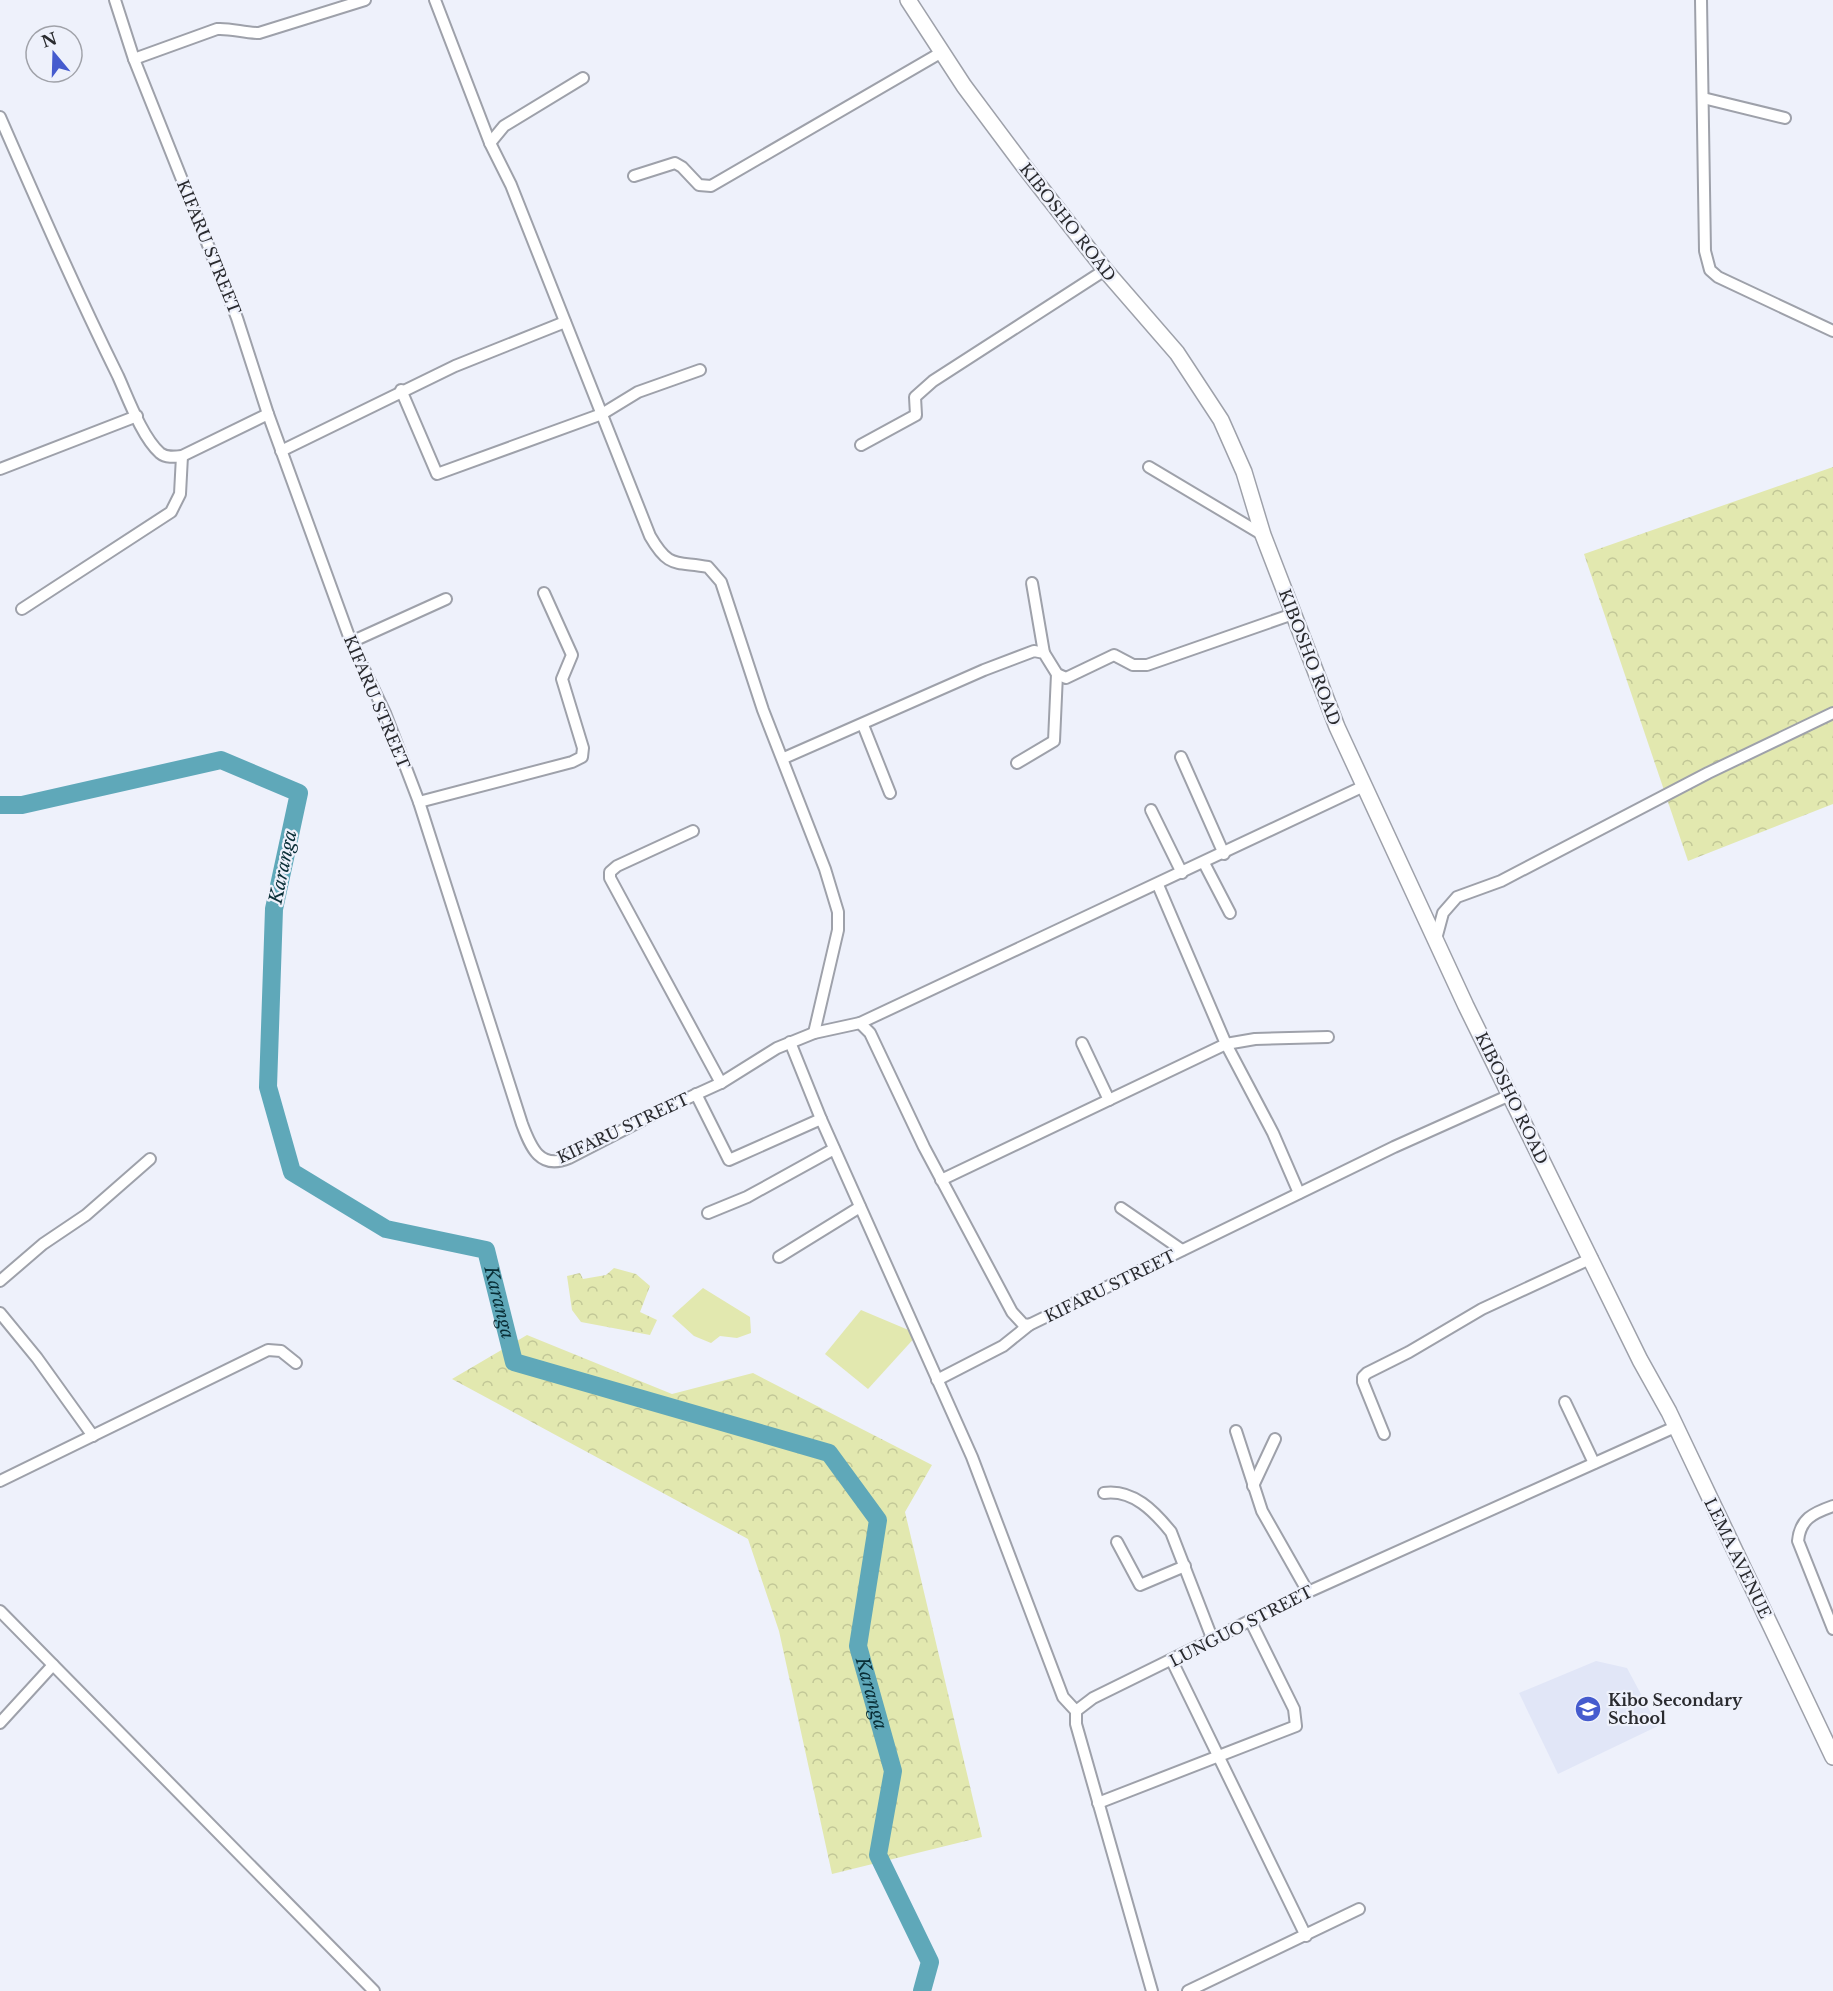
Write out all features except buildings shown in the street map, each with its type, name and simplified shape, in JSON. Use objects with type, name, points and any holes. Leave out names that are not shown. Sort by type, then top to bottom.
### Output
[{"type":"main road","name":"KIBOSHO ROAD","points":[[908,0],[1023,165],[1105,270],[1177,353],[1213,405],[1236,451],[1263,535],[1306,651],[1364,786],[1510,1095],[1592,1258],[1640,1360]]},
{"type":"main road","name":"LEMA AVENUE","points":[[1640,1360],[1675,1427],[1833,1757]]},
{"type":"street","name":"KIFARU STREET","points":[[115,0],[134,58],[237,318],[281,451],[351,642],[385,713],[419,802],[522,1124],[534,1150],[543,1159],[552,1163],[568,1158],[721,1083],[790,1042],[814,1033],[860,1023],[870,1033],[941,1180],[1012,1312],[1023,1324],[1029,1325],[1299,1193],[1510,1095]]},
{"type":"street","points":[[134,58],[217,30],[229,28],[245,33],[259,33],[365,0]]},
{"type":"street","points":[[435,0],[490,143],[511,185],[642,518],[663,558],[676,565],[708,567],[721,582],[763,710],[784,758],[825,868],[839,921],[814,1033]]},
{"type":"street","points":[[1701,0],[1706,251],[1710,270],[1718,277],[1833,331]]},
{"type":"street","points":[[634,176],[678,164],[699,185],[711,186],[942,51]]},
{"type":"street","points":[[490,143],[504,126],[583,78]]},
{"type":"street","points":[[1703,98],[1785,118]]},
{"type":"street","points":[[0,117],[56,248],[137,416],[154,446],[162,455],[182,456],[268,414]]},
{"type":"street","points":[[861,445],[916,415],[915,397],[933,381],[1105,270]]},
{"type":"street","points":[[281,451],[401,390],[565,322]]},
{"type":"street","points":[[401,390],[436,474],[602,414],[638,392],[700,370]]},
{"type":"street","points":[[0,469],[137,416]]},
{"type":"street","points":[[22,609],[171,512],[180,494],[182,456]]},
{"type":"street","points":[[1149,467],[1263,535]]},
{"type":"street","points":[[1017,763],[1054,741],[1057,720],[1057,674],[1044,653],[1032,583]]},
{"type":"street","points":[[419,802],[572,762],[582,757],[583,748],[562,679],[572,655],[544,593]]},
{"type":"street","points":[[351,642],[446,599]]},
{"type":"street","points":[[1057,674],[1070,677],[1114,655],[1133,664],[1147,665],[1293,614]]},
{"type":"street","points":[[784,758],[1023,654],[1034,651],[1044,653]]},
{"type":"street","points":[[1436,939],[1443,913],[1457,897],[1502,881],[1708,773],[1833,713]]},
{"type":"street","points":[[863,725],[890,793]]},
{"type":"street","points":[[1181,757],[1224,854]]},
{"type":"street","points":[[860,1023],[1224,854],[1364,786]]},
{"type":"street","points":[[1151,810],[1182,873]]},
{"type":"street","points":[[693,831],[617,866],[610,872],[610,878],[721,1083]]},
{"type":"street","points":[[1204,862],[1230,913]]},
{"type":"street","points":[[1158,885],[1226,1044],[1273,1133],[1299,1193]]},
{"type":"street","points":[[941,1180],[1226,1044],[1255,1040],[1328,1037]]},
{"type":"street","points":[[790,1042],[834,1149],[980,1477],[1063,1697],[1076,1712],[1076,1725],[1152,1991]]},
{"type":"street","points":[[1082,1043],[1109,1100]]},
{"type":"street","points":[[696,1094],[729,1160],[821,1119]]},
{"type":"street","points":[[708,1213],[747,1197],[834,1149]]},
{"type":"street","points":[[0,1281],[44,1244],[86,1215],[150,1159]]},
{"type":"street","points":[[779,1257],[860,1207]]},
{"type":"street","points":[[1122,1208],[1182,1250]]},
{"type":"street","points":[[1384,1434],[1363,1377],[1482,1309],[1592,1258]]},
{"type":"street","points":[[0,1313],[37,1358],[93,1436]]},
{"type":"street","points":[[937,1380],[1003,1346],[1029,1325]]},
{"type":"street","points":[[0,1481],[268,1350],[281,1351],[296,1363]]},
{"type":"street","points":[[1565,1402],[1594,1463]]},
{"type":"street","name":"LUNGUO STREET","points":[[1076,1712],[1094,1698],[1308,1592],[1675,1427]]},
{"type":"street","points":[[1236,1431],[1253,1486],[1273,1532],[1308,1592]]},
{"type":"street","points":[[1253,1486],[1275,1439]]},
{"type":"street","points":[[1104,1493],[1122,1492],[1133,1497],[1160,1518],[1171,1532],[1212,1638]]},
{"type":"street","points":[[1833,1506],[1805,1520],[1799,1530],[1798,1541],[1833,1629]]},
{"type":"street","points":[[1117,1542],[1140,1585],[1185,1566]]},
{"type":"street","points":[[0,1611],[375,1991]]},
{"type":"street","points":[[1098,1803],[1296,1726],[1294,1709],[1250,1620]]},
{"type":"street","points":[[1172,1661],[1306,1936]]},
{"type":"street","points":[[0,1723],[53,1665]]},
{"type":"street","points":[[1188,1991],[1359,1909]]},
{"type":"shaded area","name":"Kibo Secondary School","points":[[1596,1661],[1627,1668],[1658,1726],[1558,1774],[1519,1693]]},
{"type":"green space","points":[[1833,467],[1833,804],[1688,861],[1584,554]]},
{"type":"green space","points":[[614,1268],[636,1274],[650,1286],[640,1312],[657,1320],[650,1335],[581,1322],[572,1310],[567,1276],[580,1273],[583,1279],[606,1275]]},
{"type":"green space","points":[[703,1288],[750,1317],[751,1333],[737,1338],[720,1336],[711,1343],[694,1336],[672,1316]]},
{"type":"green space","points":[[861,1310],[918,1334],[868,1389],[825,1354]]},
{"type":"green space","points":[[527,1335],[672,1394],[753,1373],[932,1465],[905,1512],[982,1837],[832,1874],[779,1631],[748,1539],[452,1379]]},
{"type":"waterway","name":"Karanga","points":[[0,805],[22,805],[221,760],[299,793],[274,909],[268,1087],[292,1172],[386,1229],[486,1250],[514,1362],[829,1453],[878,1520],[858,1646],[893,1771],[878,1855],[930,1962],[922,1991]]},
{"type":"place","name":"Kibo Secondary School","points":[[1588,1709]]}]
